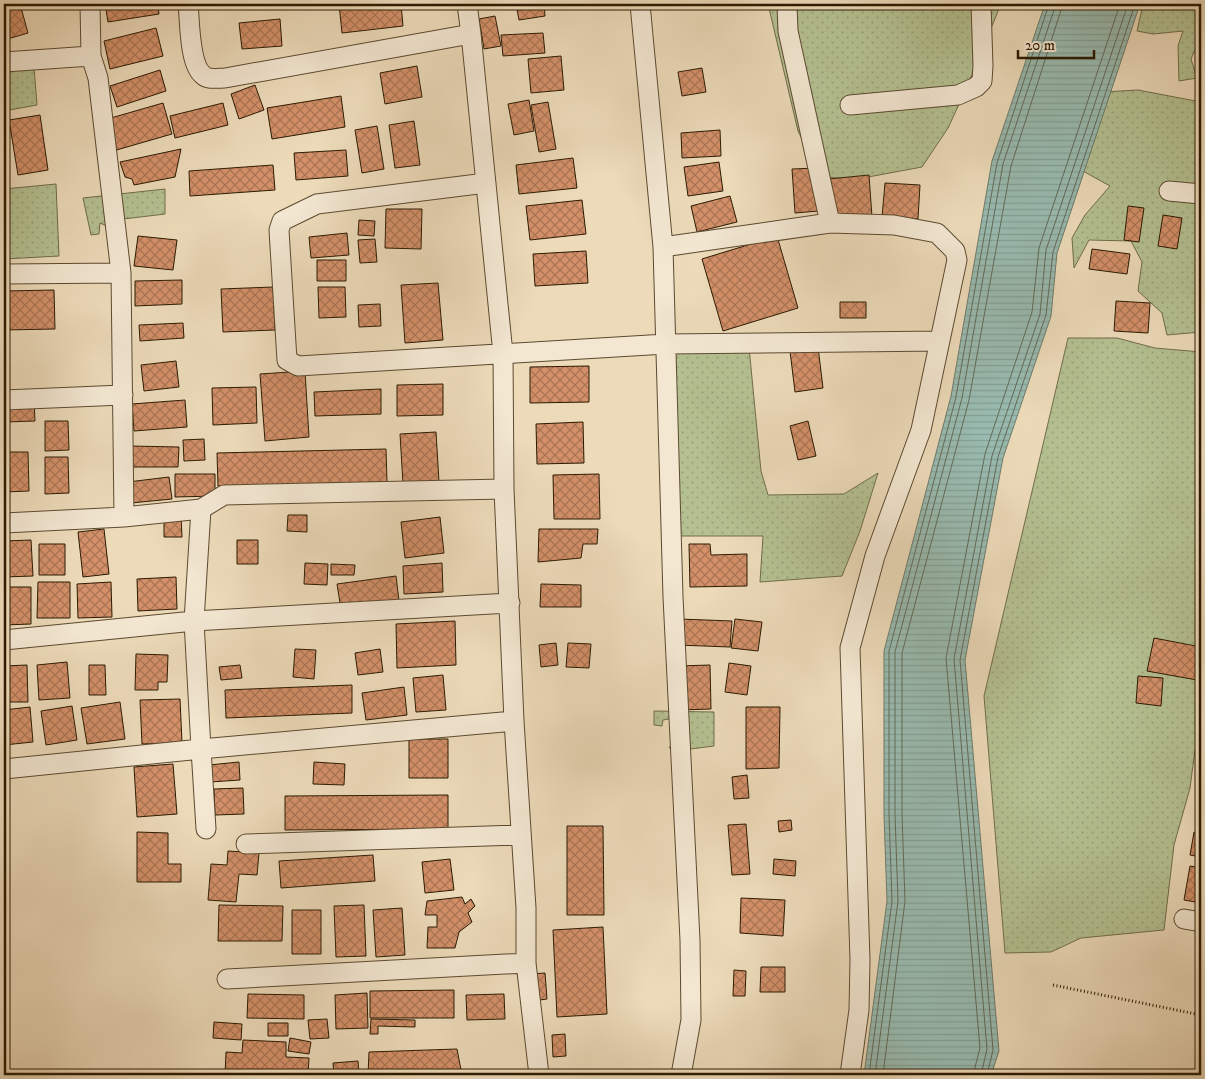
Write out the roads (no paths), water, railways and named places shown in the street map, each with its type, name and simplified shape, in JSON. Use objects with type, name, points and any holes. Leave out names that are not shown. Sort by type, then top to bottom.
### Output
[{"type":"street","points":[[90,4],[91,56],[98,78],[121,273],[124,517]]},
{"type":"street","points":[[188,4],[196,66],[203,76],[212,78],[225,78],[471,34]]},
{"type":"street","points":[[467,4],[502,354],[504,489],[526,963],[539,1075]]},
{"type":"street","points":[[640,4],[663,247],[673,597],[691,984],[690,1020],[681,1075]]},
{"type":"street","points":[[786,4],[788,31],[830,223]]},
{"type":"street","points":[[850,105],[958,95],[976,87],[982,81],[983,66],[981,4]]},
{"type":"street","points":[[4,62],[91,56]]},
{"type":"street","points":[[486,183],[317,204],[282,221],[279,230],[285,354],[287,360],[298,366],[666,344],[940,341]]},
{"type":"street","points":[[1169,191],[1201,194]]},
{"type":"street","points":[[663,247],[830,223],[911,226],[937,233],[955,251],[957,260],[921,430],[875,556],[850,648],[860,960],[858,1010],[850,1075]]},
{"type":"street","points":[[4,274],[121,273]]},
{"type":"street","points":[[4,400],[123,395]]},
{"type":"street","points":[[4,522],[124,517],[201,509],[224,495],[504,489]]},
{"type":"street","points":[[201,509],[194,621],[206,829]]},
{"type":"street","points":[[4,640],[194,621],[510,603]]},
{"type":"street","points":[[4,769],[201,748],[514,721]]},
{"type":"street","points":[[246,844],[520,835]]},
{"type":"street","points":[[227,979],[526,963]]},
{"type":"water","points":[[1045,4],[1140,4],[1057,253],[1051,316],[1003,458],[965,660],[999,1051],[991,1075],[864,1075],[887,901],[884,815],[884,651],[951,396],[992,161]]}]
